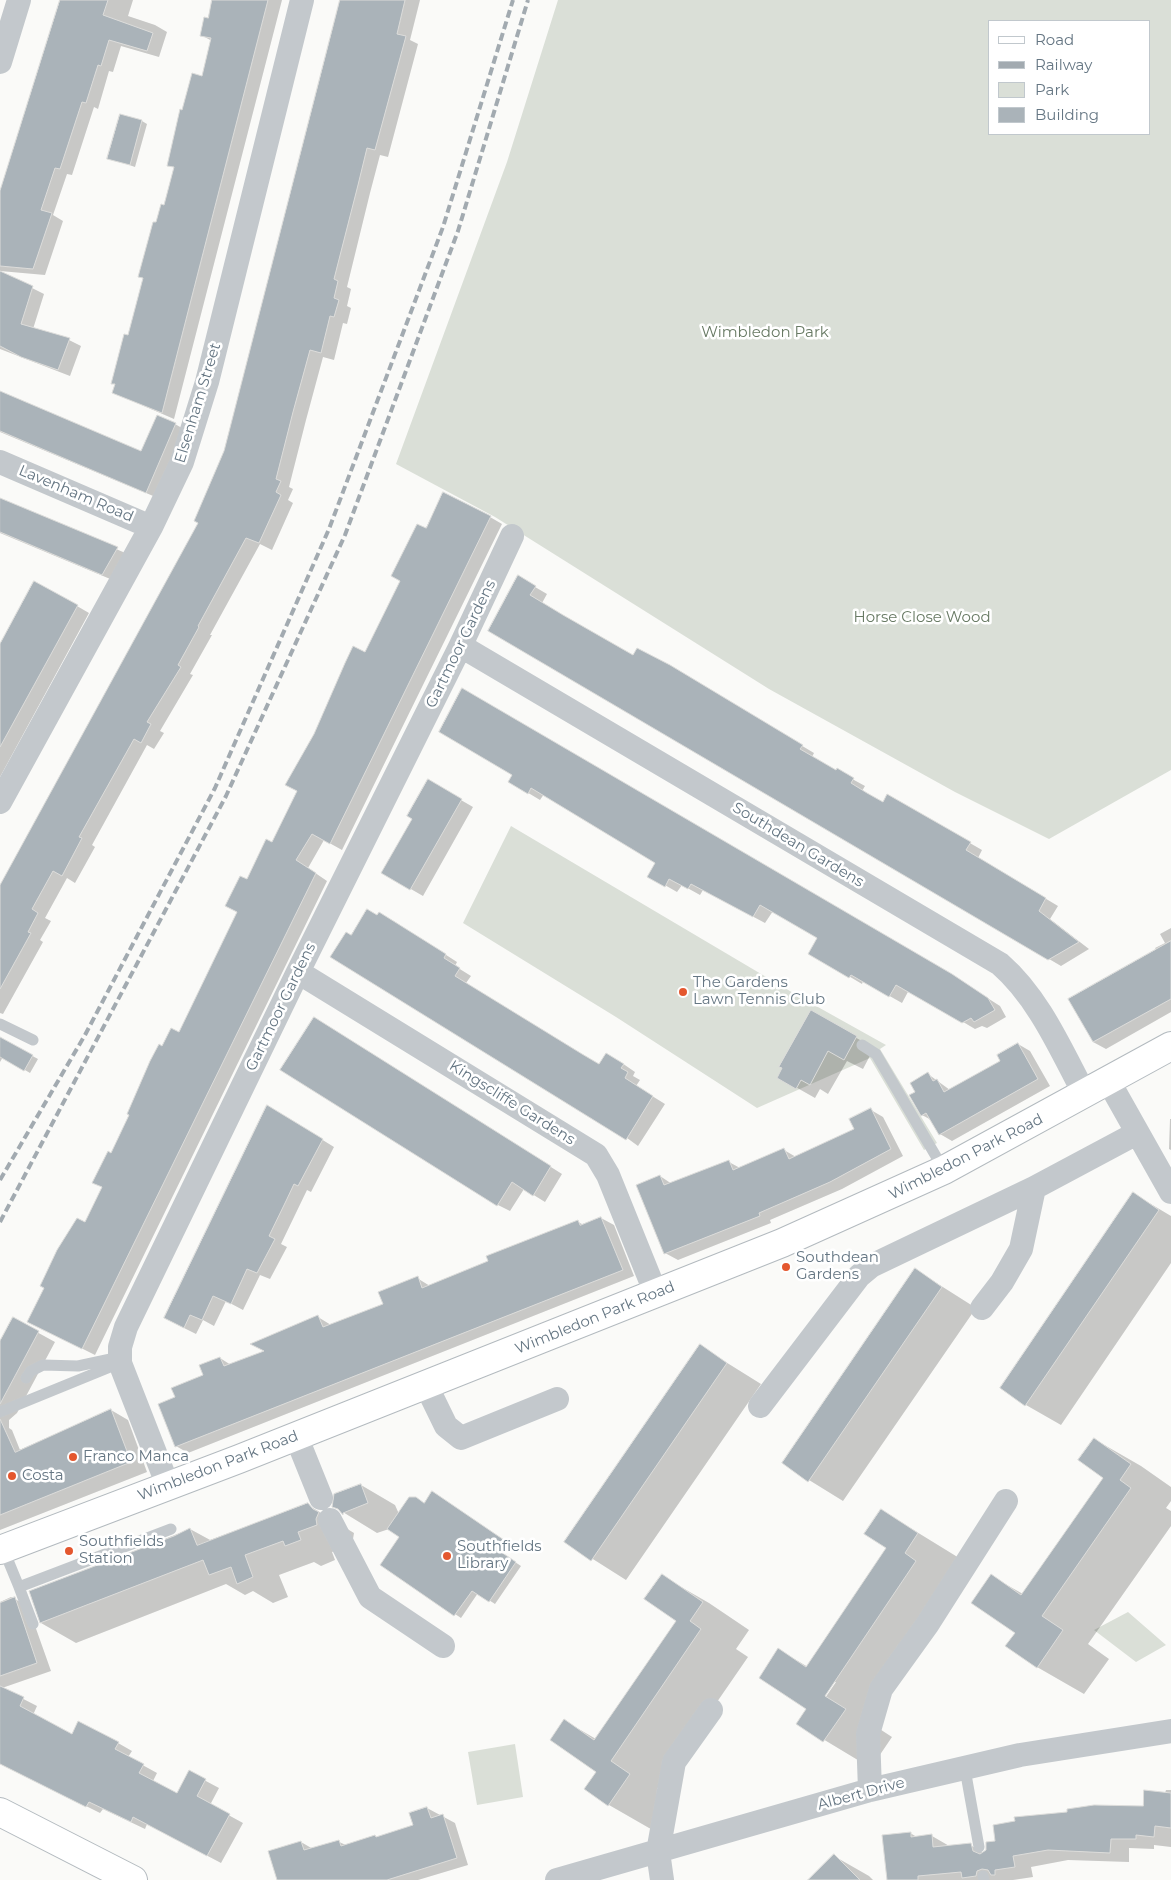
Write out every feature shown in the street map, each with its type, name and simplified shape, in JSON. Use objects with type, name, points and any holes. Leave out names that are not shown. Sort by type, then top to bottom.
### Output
[{"type":"street","points":[[0,62],[19,0]]},
{"type":"street","name":"Elsenham Street","points":[[0,802],[151,527],[182,462],[197,418],[302,0]]},
{"type":"street","name":"Lavenham Road","points":[[0,462],[151,527]]},
{"type":"street","name":"Gartmoor Gardens","points":[[120,1360],[120,1347],[126,1327],[298,972],[460,647],[512,536]]},
{"type":"street","name":"Southdean Gardens","points":[[460,647],[1000,964],[1015,977],[1097,1088],[1137,1132],[1171,1192]]},
{"type":"street","name":"Kingscliffe Gardens","points":[[298,972],[596,1155],[608,1175],[656,1294]]},
{"type":"street","name":"Wimbledon Park Road","points":[[2,1549],[426,1385],[782,1243],[944,1170],[1171,1046]]},
{"type":"street","points":[[760,1406],[859,1276],[871,1266],[1034,1188],[1137,1132]]},
{"type":"street","points":[[982,1308],[1002,1282],[1021,1248],[1034,1188]]},
{"type":"street","points":[[120,1360],[168,1486]]},
{"type":"street","points":[[426,1385],[446,1426],[461,1438],[557,1399]]},
{"type":"street","points":[[296,1436],[322,1498]]},
{"type":"street","points":[[870,1790],[868,1734],[880,1689],[927,1625],[1006,1500]]},
{"type":"street","points":[[330,1520],[370,1597],[443,1646]]},
{"type":"street","points":[[662,1880],[658,1852],[674,1762],[711,1710]]},
{"type":"street","name":"Albert Drive","points":[[557,1880],[870,1790],[1047,1750],[1171,1731]]},
{"type":"street","points":[[0,1812],[133,1880]]},
{"type":"lane","points":[[0,1024],[33,1040]]},
{"type":"lane","points":[[862,1045],[876,1054],[944,1170]]},
{"type":"lane","points":[[26,1378],[31,1371],[43,1365],[78,1366],[120,1360]]},
{"type":"lane","points":[[0,1412],[120,1360]]},
{"type":"lane","points":[[20,1587],[171,1529]]},
{"type":"lane","points":[[2,1549],[20,1587],[33,1624]]},
{"type":"lane","points":[[965,1769],[979,1847]]},
{"type":"green space","name":"Wimbledon Park","points":[[558,0],[1171,0],[1171,770],[1049,839],[955,792],[769,689],[495,517],[396,464],[507,162]]},
{"type":"green space","name":"The Gardens Lawn Tennis Club","points":[[511,826],[800,997],[886,1045],[880,1049],[937,1143],[924,1150],[870,1058],[757,1108],[616,1017],[463,923]]},
{"type":"green space","points":[[1128,1612],[1166,1645],[1136,1662],[1094,1630]]},
{"type":"green space","points":[[515,1744],[523,1797],[477,1805],[468,1752]]},
{"type":"building","points":[[60,0],[108,0],[103,15],[153,33],[147,51],[109,40],[101,66],[98,65],[86,103],[82,102],[60,169],[55,168],[41,210],[52,213],[33,269],[0,266],[0,191]]},
{"type":"building","points":[[212,0],[268,0],[162,413],[112,393],[115,384],[111,384],[124,334],[128,335],[143,278],[138,277],[153,222],[156,222],[161,204],[164,205],[174,167],[167,166],[180,109],[182,110],[192,73],[202,76],[211,38],[200,36],[204,17],[208,18]]},
{"type":"building","points":[[340,0],[405,0],[397,34],[406,36],[375,150],[367,148],[334,279],[338,281],[334,298],[339,300],[334,317],[330,316],[321,353],[310,350],[293,412],[276,479],[281,481],[276,492],[281,495],[259,543],[246,538],[178,665],[181,667],[147,722],[151,724],[141,743],[134,739],[79,837],[82,838],[62,876],[53,871],[32,909],[38,913],[28,932],[31,933],[0,989],[0,885],[198,523],[194,521],[224,451]]},
{"type":"building","points":[[120,114],[142,120],[130,165],[107,159]]},
{"type":"building","points":[[0,271],[33,286],[21,324],[70,338],[58,370],[21,357],[0,346]]},
{"type":"building","points":[[0,391],[141,451],[157,415],[176,423],[146,493],[0,431]]},
{"type":"building","points":[[443,492],[491,516],[330,844],[312,834],[296,860],[316,873],[82,1349],[27,1322],[44,1288],[40,1286],[57,1250],[77,1218],[85,1222],[102,1187],[92,1183],[108,1151],[111,1153],[129,1115],[127,1114],[150,1061],[159,1044],[162,1046],[171,1028],[179,1032],[237,912],[225,906],[240,876],[247,879],[266,839],[272,842],[297,791],[285,785],[314,734],[353,646],[365,652],[400,581],[391,576],[417,524],[426,528]]},
{"type":"building","points":[[0,498],[118,547],[102,575],[0,532]]},
{"type":"building","points":[[518,575],[536,586],[530,595],[563,615],[633,655],[637,648],[670,665],[803,745],[800,749],[854,778],[851,783],[867,793],[883,802],[887,794],[971,842],[966,850],[1046,898],[1039,911],[1079,942],[1048,960],[488,631]]},
{"type":"building","points":[[34,581],[78,605],[0,747],[0,644]]},
{"type":"building","points":[[462,688],[952,974],[988,998],[995,1010],[974,1022],[971,1018],[962,1023],[896,985],[889,997],[851,975],[849,978],[808,954],[817,938],[760,905],[753,917],[691,884],[688,889],[669,879],[665,887],[647,877],[655,863],[531,788],[528,794],[508,782],[512,775],[439,732]]},
{"type":"building","points":[[428,779],[462,799],[410,890],[381,873],[412,819],[407,816]]},
{"type":"building","points":[[367,909],[377,915],[379,912],[446,954],[444,958],[460,968],[455,976],[582,1054],[599,1064],[606,1053],[624,1064],[621,1068],[628,1072],[625,1078],[653,1096],[626,1140],[330,957],[346,932],[351,935]]},
{"type":"building","points":[[1171,941],[1171,999],[1093,1042],[1068,999]]},
{"type":"building","points":[[811,1010],[857,1036],[844,1060],[828,1051],[810,1085],[801,1080],[796,1089],[777,1078],[782,1068],[779,1067]]},
{"type":"building","points":[[314,1017],[551,1166],[533,1196],[512,1182],[497,1206],[280,1070]]},
{"type":"building","points":[[0,1037],[33,1055],[24,1071],[0,1057]]},
{"type":"building","points":[[1018,1043],[1038,1079],[939,1135],[926,1113],[921,1116],[909,1095],[915,1092],[910,1083],[928,1072],[933,1081],[937,1079],[944,1092],[1000,1061],[997,1055]]},
{"type":"building","points":[[267,1105],[323,1139],[298,1186],[294,1184],[269,1236],[275,1239],[257,1273],[247,1269],[231,1304],[213,1296],[202,1320],[190,1315],[184,1328],[164,1318]]},
{"type":"building","points":[[871,1108],[891,1149],[830,1182],[759,1213],[760,1216],[664,1254],[636,1185],[660,1175],[664,1185],[729,1160],[733,1170],[784,1148],[789,1159],[854,1129],[849,1119]]},
{"type":"building","points":[[1133,1192],[1159,1210],[1025,1406],[1000,1388]]},
{"type":"building","points":[[601,1217],[623,1270],[175,1447],[158,1404],[175,1397],[171,1388],[203,1375],[199,1365],[220,1357],[224,1366],[264,1351],[250,1344],[318,1315],[323,1327],[383,1304],[378,1292],[418,1276],[422,1288],[488,1261],[486,1256],[578,1220],[580,1225]]},
{"type":"building","points":[[915,1268],[942,1287],[808,1482],[782,1463]]},
{"type":"building","points":[[13,1317],[39,1331],[0,1404],[0,1341]]},
{"type":"building","points":[[700,1344],[727,1363],[591,1561],[564,1542]]},
{"type":"building","points":[[111,1409],[131,1462],[0,1515],[0,1419],[15,1452]]},
{"type":"building","points":[[1094,1438],[1131,1464],[1120,1480],[1131,1488],[1042,1616],[1063,1630],[1037,1668],[1005,1646],[1015,1633],[971,1603],[991,1574],[1021,1595],[1103,1478],[1078,1460]]},
{"type":"building","points":[[361,1484],[368,1503],[343,1513],[343,1515],[338,1509],[332,1507],[334,1494]]},
{"type":"building","name":"Southfields Library","points":[[432,1491],[504,1540],[498,1550],[516,1562],[489,1602],[472,1591],[454,1616],[380,1565],[399,1537],[387,1529],[409,1497],[416,1497],[424,1503]]},
{"type":"building","points":[[308,1503],[319,1512],[316,1519],[317,1525],[298,1532],[301,1540],[285,1546],[283,1541],[245,1555],[253,1577],[237,1584],[231,1567],[209,1575],[203,1560],[40,1623],[29,1591],[174,1536],[190,1528],[197,1545]]},
{"type":"building","points":[[881,1509],[918,1533],[905,1553],[916,1561],[825,1696],[846,1709],[823,1742],[796,1724],[806,1709],[759,1678],[778,1648],[806,1667],[886,1548],[864,1534]]},
{"type":"building","points":[[662,1574],[703,1602],[690,1621],[701,1629],[611,1761],[630,1774],[608,1806],[584,1789],[596,1772],[550,1740],[564,1719],[594,1740],[676,1621],[644,1599]]},
{"type":"building","points":[[15,1597],[37,1663],[0,1676],[0,1603]]},
{"type":"building","points":[[0,1686],[24,1697],[20,1706],[72,1734],[78,1721],[119,1742],[115,1749],[144,1764],[139,1773],[177,1793],[189,1770],[206,1779],[197,1796],[230,1814],[207,1856],[133,1817],[131,1822],[89,1802],[86,1807],[0,1764]]},
{"type":"building","points":[[1144,1790],[1171,1793],[1171,1828],[1155,1826],[1154,1837],[1136,1835],[1136,1839],[1111,1839],[1110,1853],[1048,1850],[1013,1856],[1015,1867],[995,1870],[995,1875],[991,1875],[988,1870],[982,1869],[977,1871],[976,1876],[962,1878],[961,1872],[918,1876],[918,1880],[887,1880],[882,1835],[911,1832],[911,1837],[932,1834],[933,1847],[971,1843],[973,1851],[980,1854],[986,1850],[986,1842],[995,1841],[993,1825],[1015,1821],[1014,1817],[1067,1812],[1067,1809],[1094,1805],[1143,1806]]},
{"type":"building","points":[[427,1807],[431,1818],[443,1814],[457,1858],[387,1880],[277,1880],[268,1851],[301,1841],[304,1850],[339,1840],[341,1846],[375,1835],[376,1837],[413,1825],[409,1813]]},
{"type":"building","points":[[834,1854],[860,1880],[808,1880]]},
{"type":"railway","points":[[0,1180],[85,1035],[215,788],[329,529],[443,227],[513,0]]},
{"type":"railway","points":[[0,1222],[226,796],[345,535],[458,231],[528,0]]},
{"type":"place","name":"The Gardens Lawn Tennis Club","points":[[683,992]]},
{"type":"place","name":"Southdean Gardens","points":[[786,1267]]},
{"type":"place","name":"Franco Manca","points":[[73,1457]]},
{"type":"place","name":"Costa","points":[[12,1476]]},
{"type":"place","name":"Southfields Station","points":[[69,1551]]},
{"type":"place","name":"Southfields Library","points":[[447,1556]]},
{"type":"park label","name":"Horse Close Wood","points":[[922,618]]}]
